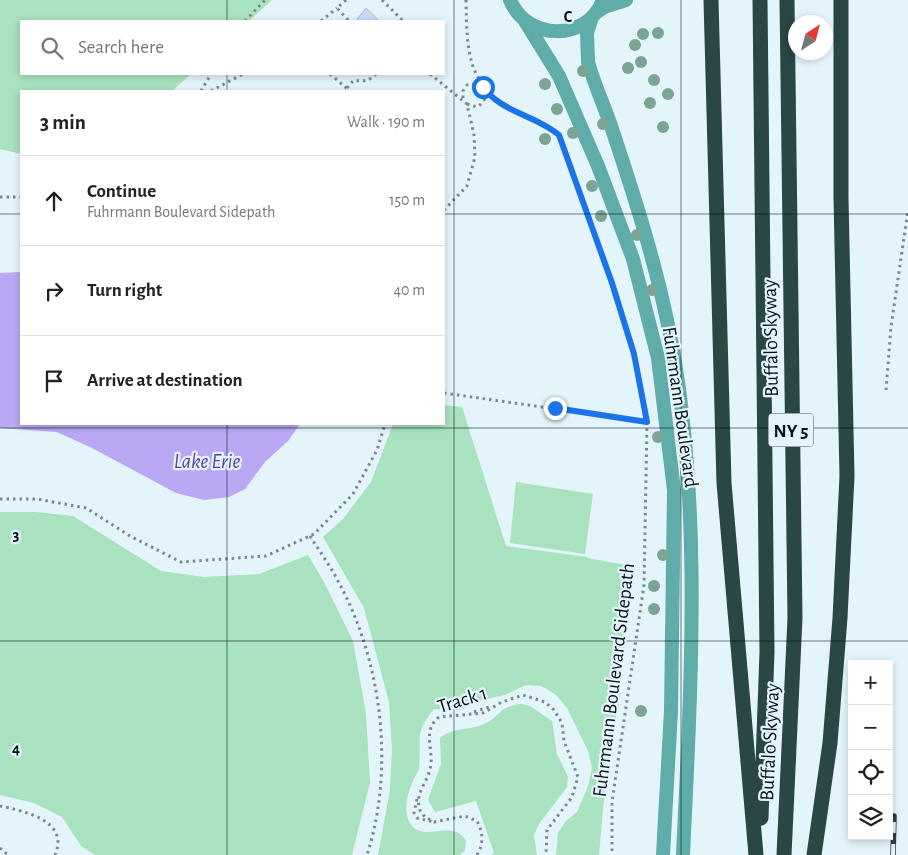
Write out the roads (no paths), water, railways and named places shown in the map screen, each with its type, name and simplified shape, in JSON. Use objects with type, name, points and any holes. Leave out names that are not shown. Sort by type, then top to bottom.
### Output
[{"type":"highway","points":[[711,0],[724,484],[756,855]]},
{"type":"highway","points":[[814,855],[830,743],[840,618],[847,476],[841,198],[841,0]]},
{"type":"highway","name":"Buffalo Skyway","points":[[760,3],[767,652],[760,855]]},
{"type":"highway","name":"Buffalo Skyway","points":[[784,855],[795,618],[786,3]]},
{"type":"street","name":"Fuhrmann Boulevard","points":[[510,0],[560,76],[598,166],[634,259],[658,358],[674,490],[671,711],[663,855]]},
{"type":"street","points":[[525,21],[539,29],[555,32],[579,27],[597,10],[626,0]]},
{"type":"street","name":"Fuhrmann Boulevard","points":[[597,10],[587,33],[588,62],[644,227],[668,326],[683,424],[691,550],[688,747],[683,855]]},
{"type":"water","name":"Lake Erie","points":[[20,272],[20,425],[299,425],[288,441],[265,462],[245,489],[229,497],[204,500],[176,493],[92,448],[57,432],[0,428],[0,273]]},
{"type":"railway","points":[[893,855],[894,816]]}]
